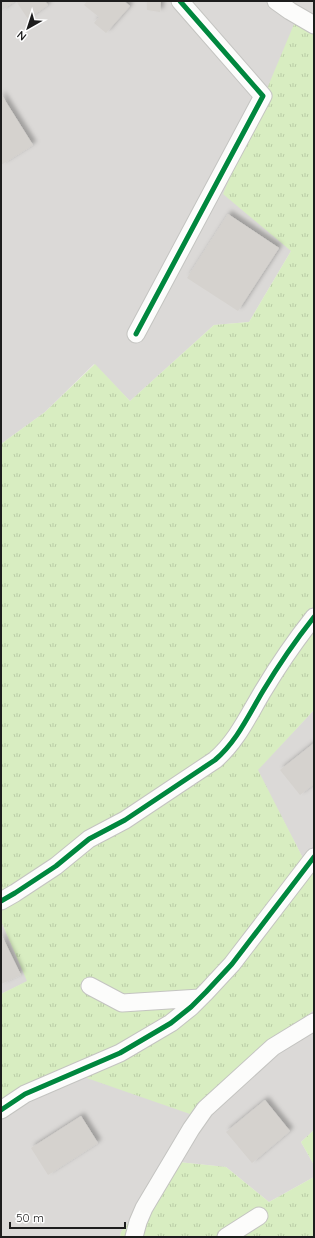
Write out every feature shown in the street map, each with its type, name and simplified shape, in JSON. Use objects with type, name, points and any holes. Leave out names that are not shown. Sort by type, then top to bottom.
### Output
[{"type":"street","points":[[136,334],[263,96],[180,1]]},
{"type":"street","points":[[276,1],[314,25]]},
{"type":"street","points":[[1,901],[15,894],[56,866],[89,839],[136,813],[215,760],[234,741],[268,684],[300,635],[314,617]]},
{"type":"street","points":[[1,1110],[25,1094],[120,1053],[171,1023],[191,1007],[232,964],[314,857]]},
{"type":"street","points":[[90,986],[122,1002],[200,998]]},
{"type":"street","points":[[134,1237],[144,1208],[191,1129],[205,1109],[273,1047],[314,1022]]},
{"type":"street","points":[[226,1237],[259,1216]]},
{"type":"shaded area","points":[[1,1],[314,1],[314,30],[291,251],[249,322],[214,325],[130,401],[94,364],[45,412],[1,444]]},
{"type":"shaded area","points":[[314,710],[314,861],[308,868],[257,770]]},
{"type":"shaded area","points":[[1,921],[28,981],[1,994]]},
{"type":"shaded area","points":[[314,1010],[314,1130],[301,1142],[314,1165],[314,1177],[269,1202],[226,1167],[178,1162],[121,1232],[120,1237],[1,1237],[1,1100],[78,1075],[299,1023]]},
{"type":"green space","points":[[297,17],[314,30],[314,710],[258,770],[308,868],[314,861],[314,1010],[190,1114],[78,1075],[1,1100],[1,994],[27,981],[1,921],[1,444],[45,412],[95,364],[130,401],[214,325],[249,322],[291,251],[223,194]]},
{"type":"green space","points":[[314,1130],[314,1165],[301,1142]]},
{"type":"green space","points":[[178,1162],[226,1167],[269,1202],[314,1177],[314,1237],[120,1237],[121,1232]]},
{"type":"building","points":[[1,1],[15,1],[1,11]]},
{"type":"building","points":[[16,1],[45,1],[48,5],[28,19]]},
{"type":"building","points":[[87,1],[124,1],[130,6],[106,33],[94,23],[99,17],[84,5]]},
{"type":"building","points":[[147,1],[161,1],[160,12],[147,10]]},
{"type":"building","points":[[1,94],[33,145],[1,165]]},
{"type":"building","points":[[228,214],[279,248],[238,311],[187,278]]},
{"type":"building","points":[[314,743],[314,784],[300,795],[280,770]]},
{"type":"building","points":[[1,934],[21,975],[1,984]]},
{"type":"building","points":[[265,1100],[290,1131],[252,1163],[226,1132]]},
{"type":"building","points":[[81,1116],[98,1143],[48,1175],[31,1148]]},
{"type":"cycle path","points":[[136,334],[263,96],[180,1]]},
{"type":"cycle path","points":[[1,901],[56,866],[89,839],[125,820],[215,760],[223,753],[247,719],[281,663],[314,617]]},
{"type":"cycle path","points":[[1,1110],[25,1094],[120,1053],[171,1023],[191,1007],[232,964],[314,857]]}]
